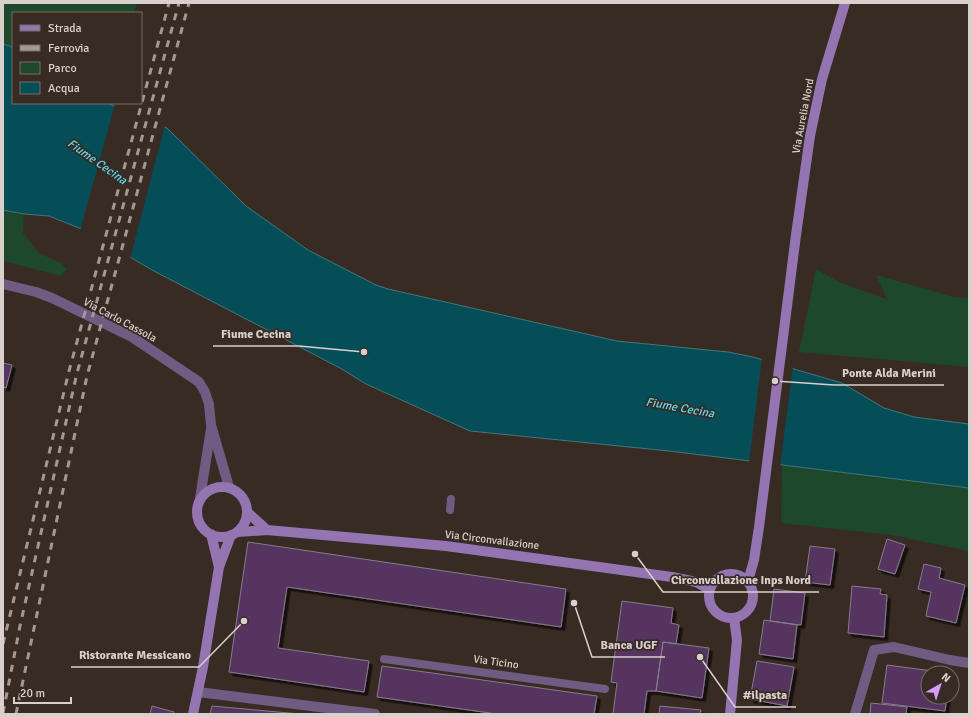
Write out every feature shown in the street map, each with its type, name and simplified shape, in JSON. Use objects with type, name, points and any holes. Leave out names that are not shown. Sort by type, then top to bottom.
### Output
[{"type":"street","name":"Via Aurelia Nord","points":[[748,581],[754,560],[759,527],[810,136],[822,79],[845,3]]},
{"type":"street","name":"Via Carlo Cassola","points":[[3,284],[36,292],[52,298],[132,337],[199,382],[205,392],[209,404],[211,425],[229,487]]},
{"type":"street","name":"Via Carlo Cassola","points":[[200,498],[211,425]]},
{"type":"street","points":[[193,714],[203,667],[219,567],[234,534],[242,526],[246,519],[247,512],[246,504],[242,496],[236,491],[229,487],[213,488],[200,498],[197,506],[199,522],[204,529],[211,534],[225,537],[234,534]]},
{"type":"street","points":[[247,512],[267,530]]},
{"type":"street","name":"Via Circonvallazione","points":[[234,534],[267,530],[446,546],[672,577],[696,582],[710,590]]},
{"type":"street","points":[[211,534],[219,567]]},
{"type":"street","points":[[736,574],[748,581],[752,586],[753,600],[747,612],[734,618],[727,618],[720,615],[711,604],[709,597],[710,590],[717,579],[723,575],[736,574]]},
{"type":"street","points":[[730,714],[737,640],[734,618]]},
{"type":"street","points":[[855,714],[874,650],[894,648],[969,663]]},
{"type":"street","points":[[198,692],[375,714]]},
{"type":"lane","points":[[450,510],[451,499]]},
{"type":"lane","name":"Via Ticino","points":[[384,659],[604,689]]},
{"type":"green space","points":[[3,3],[137,3],[134,12],[12,12],[12,47],[3,44]]},
{"type":"green space","points":[[3,210],[24,214],[23,233],[39,253],[61,263],[67,269],[61,276],[3,261]]},
{"type":"green space","points":[[816,269],[841,283],[887,299],[876,275],[954,297],[969,298],[969,367],[799,352]]},
{"type":"green space","points":[[782,465],[969,488],[969,551],[891,535],[781,523]]},
{"type":"water","points":[[3,44],[12,47],[12,104],[109,104],[167,128],[246,206],[308,250],[376,285],[617,341],[728,352],[753,357],[842,383],[884,408],[914,417],[969,424],[969,488],[669,451],[470,431],[366,384],[340,368],[152,270],[84,230],[49,216],[24,214],[3,210]]},
{"type":"pier","points":[[115,104],[165,125],[130,259],[80,231]]},
{"type":"pier","points":[[762,357],[793,366],[780,467],[749,463]]},
{"type":"building","points":[[3,363],[12,365],[6,388],[3,387]]},
{"type":"building","points":[[887,539],[905,545],[895,574],[878,569]]},
{"type":"building","points":[[248,542],[566,589],[561,627],[287,587],[278,648],[369,661],[364,692],[229,672]]},
{"type":"building","points":[[810,546],[835,549],[830,585],[805,582]]},
{"type":"building","points":[[924,564],[941,568],[939,578],[965,585],[956,623],[926,616],[931,592],[918,589]]},
{"type":"building","points":[[852,586],[881,589],[880,594],[887,595],[884,637],[848,633]]},
{"type":"building","points":[[774,589],[805,593],[801,625],[770,621]]},
{"type":"building","points":[[622,601],[673,608],[671,623],[679,625],[676,644],[663,642],[656,691],[647,691],[644,714],[613,714],[617,683],[611,682]]},
{"type":"building","points":[[764,620],[797,625],[793,659],[759,654]]},
{"type":"building","points":[[663,642],[709,648],[702,698],[656,691]]},
{"type":"building","points":[[757,661],[794,667],[787,706],[750,699]]},
{"type":"building","points":[[887,665],[920,669],[920,705],[946,705],[945,711],[882,703]]},
{"type":"building","points":[[382,666],[597,696],[594,714],[497,714],[377,697]]},
{"type":"building","points":[[871,703],[907,707],[906,714],[870,714]]},
{"type":"building","points":[[152,706],[174,712],[173,714],[150,714]]},
{"type":"building","points":[[212,706],[300,714],[210,714]]},
{"type":"building","points":[[660,706],[701,710],[700,714],[659,714]]},
{"type":"railway","points":[[142,102],[169,3]]},
{"type":"railway","points":[[3,713],[20,626],[77,373],[179,3]]},
{"type":"railway","points":[[16,714],[87,376],[189,3]]},
{"type":"railway","points":[[3,644],[69,371],[142,104]]},
{"type":"place","name":"Fiume Cecina","points":[[364,352]]},
{"type":"place","name":"Ponte Alda Merini","points":[[775,381]]},
{"type":"place","name":"Circonvallazione Inps Nord","points":[[635,554]]},
{"type":"place","name":"Banca UGF","points":[[574,603]]},
{"type":"place","name":"Ristorante Messicano","points":[[244,621]]},
{"type":"place","name":"#ilpasta","points":[[700,657]]}]
